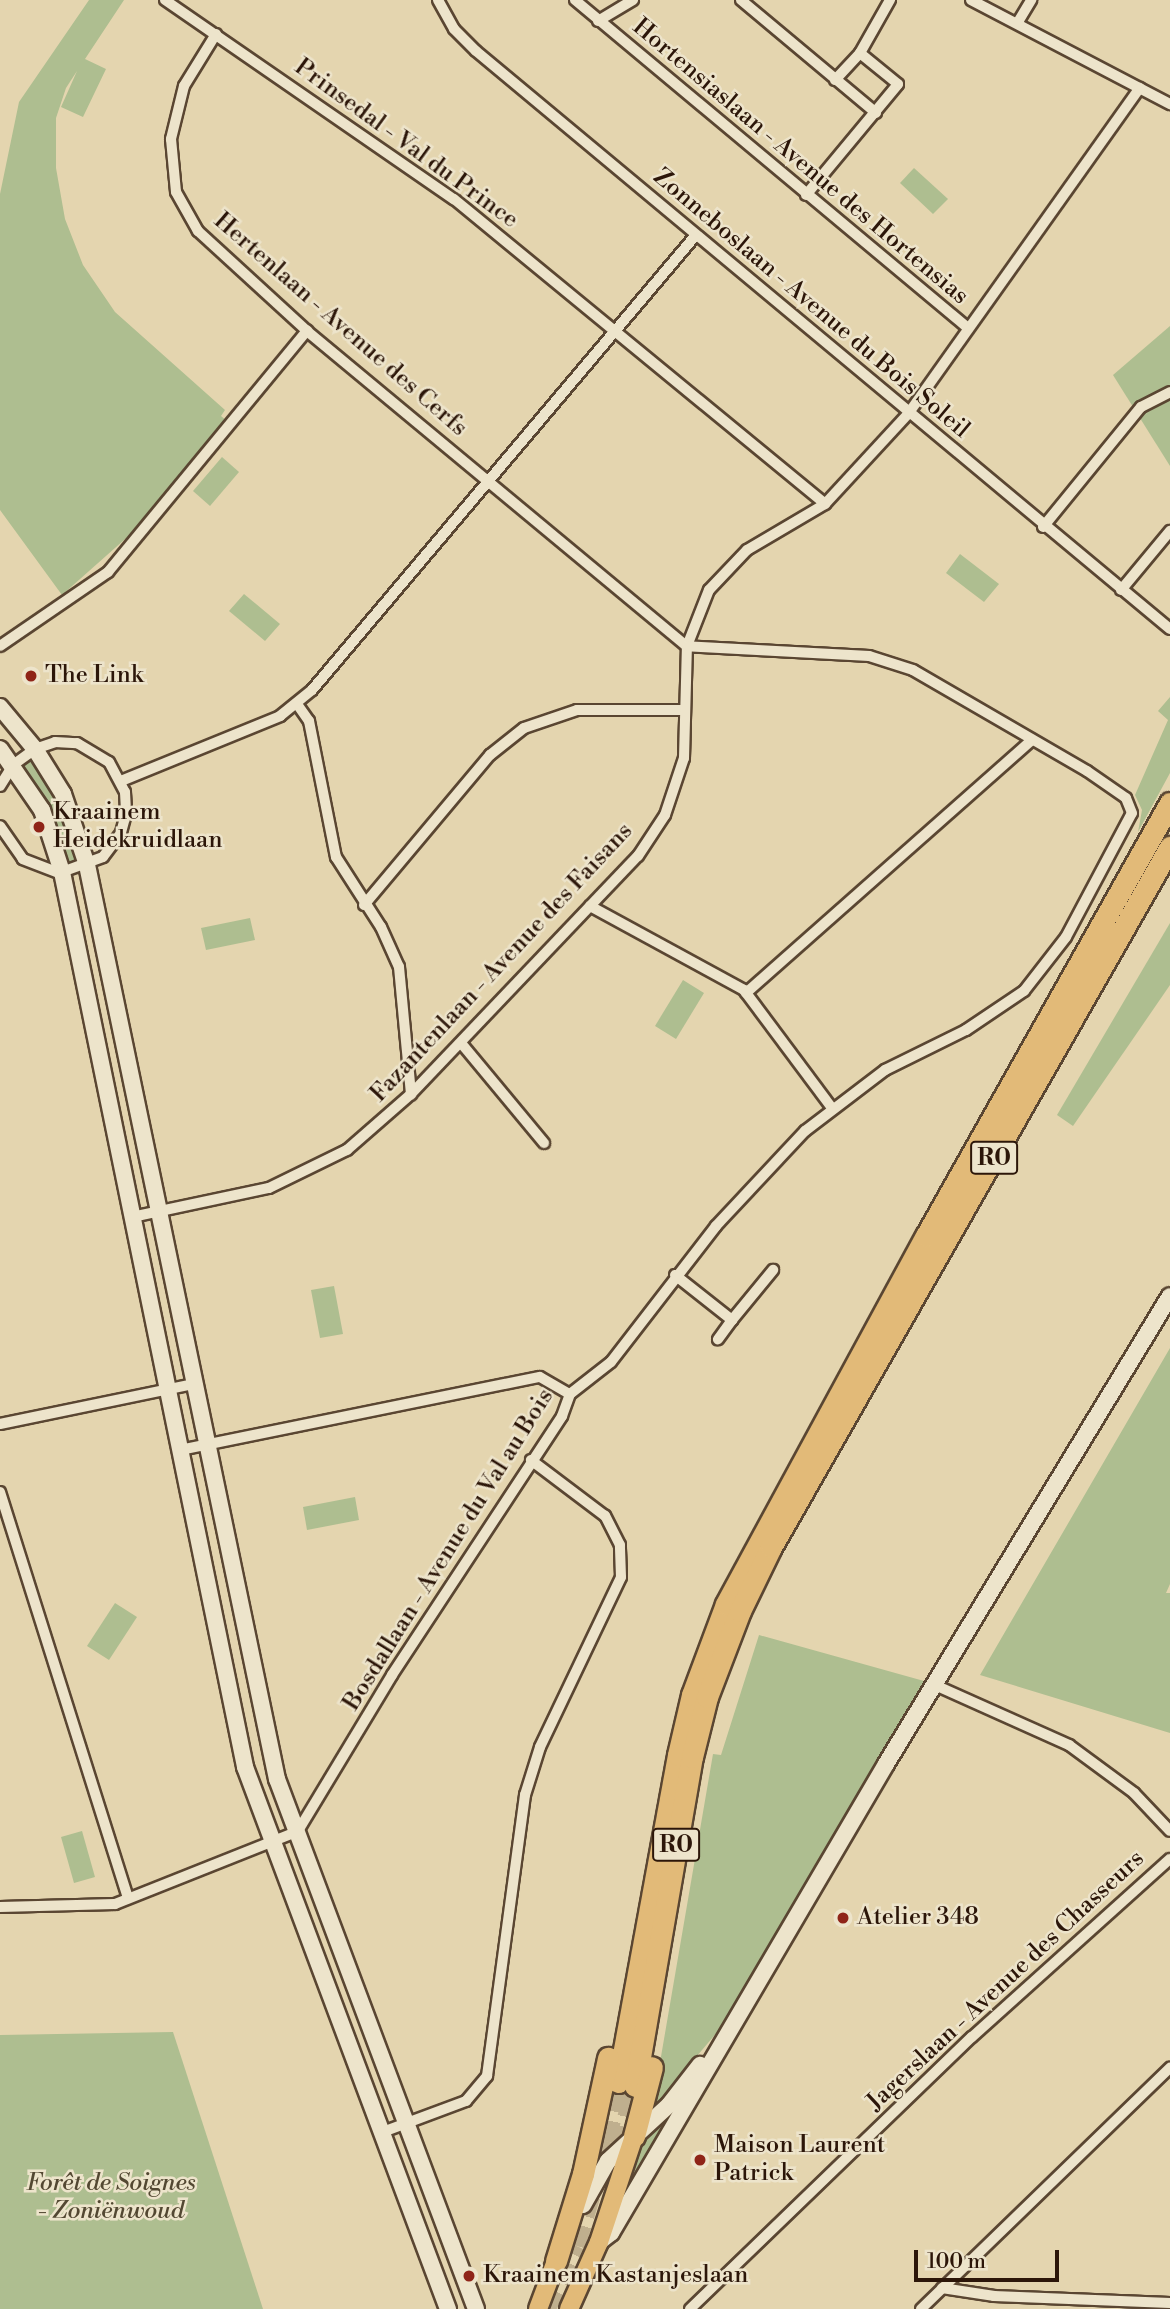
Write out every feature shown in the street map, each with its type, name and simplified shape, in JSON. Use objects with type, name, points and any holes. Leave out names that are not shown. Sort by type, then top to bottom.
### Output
[{"type":"highway","name":"R0","points":[[1170,803],[785,1489],[765,1510],[703,1645],[678,1755],[626,2084],[692,1757],[707,1697],[771,1547],[819,1469],[1170,847]]},
{"type":"highway","points":[[634,2136],[650,2112],[719,1701],[745,1612]]},
{"type":"highway","points":[[556,2261],[592,2141],[672,1715],[703,1645]]},
{"type":"main road","points":[[569,2309],[599,2242],[634,2136]]},
{"type":"main road","points":[[538,2309],[556,2261]]},
{"type":"street","name":"Prinsedal - Val du Prince","points":[[165,0],[454,199],[825,504]]},
{"type":"street","name":"Zonneboslaan - Avenue du Bois Soleil","points":[[438,0],[454,29],[475,51],[1043,527],[1170,629]]},
{"type":"street","name":"Hortensiaslaan - Avenue des Hortensias","points":[[575,0],[968,328]]},
{"type":"street","points":[[598,21],[633,0]]},
{"type":"street","points":[[741,0],[876,113]]},
{"type":"street","points":[[835,80],[860,53],[890,0]]},
{"type":"street","points":[[971,0],[1170,104]]},
{"type":"street","points":[[1017,22],[1031,0]]},
{"type":"street","name":"Hertenlaan - Avenue des Cerfs","points":[[216,34],[176,110],[170,149],[176,191],[183,212],[207,243],[307,331],[687,646]]},
{"type":"street","points":[[807,195],[898,84],[860,53]]},
{"type":"street","name":"Fazantenlaan - Avenue des Faisans","points":[[132,1217],[269,1188],[316,1168],[372,1129],[461,1043],[638,856],[665,815],[684,758],[687,646],[701,603],[728,566],[825,504],[908,414],[1140,88]]},
{"type":"street","points":[[121,780],[259,725],[297,704],[696,234]]},
{"type":"street","points":[[0,646],[108,572],[307,331]]},
{"type":"street","points":[[1043,527],[1130,418],[1150,399],[1170,392]]},
{"type":"street","points":[[1121,590],[1170,531]]},
{"type":"street","points":[[687,646],[869,656],[913,670],[1032,740],[746,993]]},
{"type":"street","points":[[297,704],[309,721],[336,857],[364,905],[382,927],[399,967],[411,1094]]},
{"type":"street","points":[[0,706],[35,749],[72,813],[88,865],[267,1737],[295,1833],[476,2309]]},
{"type":"street","points":[[364,905],[491,755],[524,728],[577,710],[685,710]]},
{"type":"street","name":"Bosdallaan - Avenue du Val au Bois","points":[[0,1907],[115,1904],[295,1833],[313,1812],[392,1675],[565,1412],[570,1394],[611,1362],[676,1275],[764,1173],[832,1108],[885,1070],[965,1030],[1024,991],[1066,937],[1132,813],[1126,798],[1032,740]]},
{"type":"street","points":[[0,786],[13,765],[35,749],[55,742],[78,743],[109,762],[121,780],[126,814],[121,833],[103,857],[88,865],[62,872],[23,859],[0,829]]},
{"type":"street","points":[[0,749],[42,810],[62,872],[246,1767],[271,1843],[448,2309]]},
{"type":"street","points":[[590,906],[746,993],[832,1108]]},
{"type":"street","points":[[461,1043],[544,1143]]},
{"type":"street","points":[[718,1339],[773,1270]]},
{"type":"street","points":[[676,1275],[732,1320]]},
{"type":"street","points":[[599,2242],[611,2233],[935,1685],[1170,1296]]},
{"type":"street","points":[[180,1450],[540,1377],[570,1394]]},
{"type":"street","points":[[0,1424],[193,1384]]},
{"type":"street","points":[[380,2133],[466,2101],[487,2076],[525,1795],[540,1747],[621,1577],[620,1545],[605,1516],[531,1460]]},
{"type":"street","points":[[0,1492],[128,1898]]},
{"type":"street","points":[[935,1685],[1069,1745],[1133,1793],[1170,1831]]},
{"type":"street","name":"Jagerslaan - Avenue des Chasseurs","points":[[690,2309],[972,2037],[1170,1859]]},
{"type":"street","points":[[339,2022],[363,2012]]},
{"type":"street","points":[[650,2112],[730,2029]]},
{"type":"street","points":[[921,2309],[1170,2068]]},
{"type":"street","points":[[556,2261],[571,2243],[594,2179],[634,2136]]},
{"type":"street","points":[[942,2288],[994,2296],[1170,2303]]},
{"type":"green space","points":[[89,0],[124,0],[85,59],[106,69],[83,117],[61,107],[77,71],[66,88],[56,118],[56,168],[65,219],[83,265],[115,312],[225,410],[221,416],[227,421],[133,532],[62,595],[0,510],[0,194],[19,102]]},
{"type":"green space","points":[[914,168],[948,199],[933,214],[900,183]]},
{"type":"green space","points":[[1170,326],[1170,466],[1113,375]]},
{"type":"green space","points":[[222,457],[239,472],[210,506],[193,491]]},
{"type":"green space","points":[[960,554],[999,584],[984,602],[946,573]]},
{"type":"green space","points":[[244,594],[280,624],[265,641],[229,611]]},
{"type":"green space","points":[[1170,697],[1170,773],[1138,832],[1142,810],[1135,795],[1168,720],[1158,711]]},
{"type":"green space","points":[[33,757],[48,774],[81,860],[71,865],[21,769],[24,760]]},
{"type":"green space","points":[[250,918],[255,940],[206,950],[201,928]]},
{"type":"green space","points":[[1170,923],[1170,985],[1073,1126],[1057,1115]]},
{"type":"green space","points":[[683,980],[704,993],[676,1039],[655,1026]]},
{"type":"green space","points":[[334,1286],[343,1334],[320,1338],[311,1290]]},
{"type":"green space","points":[[1170,1348],[1170,1584],[1166,1593],[1170,1593],[1170,1733],[980,1675]]},
{"type":"green space","points":[[355,1497],[359,1520],[307,1530],[303,1507]]},
{"type":"green space","points":[[115,1603],[137,1617],[109,1660],[87,1646]]},
{"type":"green space","points":[[759,1635],[924,1681],[719,2030],[652,2109],[713,1754],[721,1755]]},
{"type":"green space","points":[[82,1831],[95,1877],[74,1883],[61,1837]]},
{"type":"green space","name":"Forêt de Soignes - Zoniënwoud","points":[[173,2032],[263,2309],[0,2309],[0,2035]]},
{"type":"green space","points":[[680,2100],[626,2193],[641,2138]]},
{"type":"tunnel","points":[[545,2309],[575,2245],[606,2141],[618,2082]]},
{"type":"tunnel","points":[[621,2147],[635,2086]]},
{"type":"place","name":"The Link","points":[[31,676]]},
{"type":"place","name":"Kraainem Heidekruidlaan","points":[[39,827]]},
{"type":"place","name":"Atelier 348","points":[[843,1918]]},
{"type":"place","name":"Maison Laurent Patrick","points":[[700,2160]]},
{"type":"place","name":"Kraainem Kastanjeslaan","points":[[469,2276]]}]
